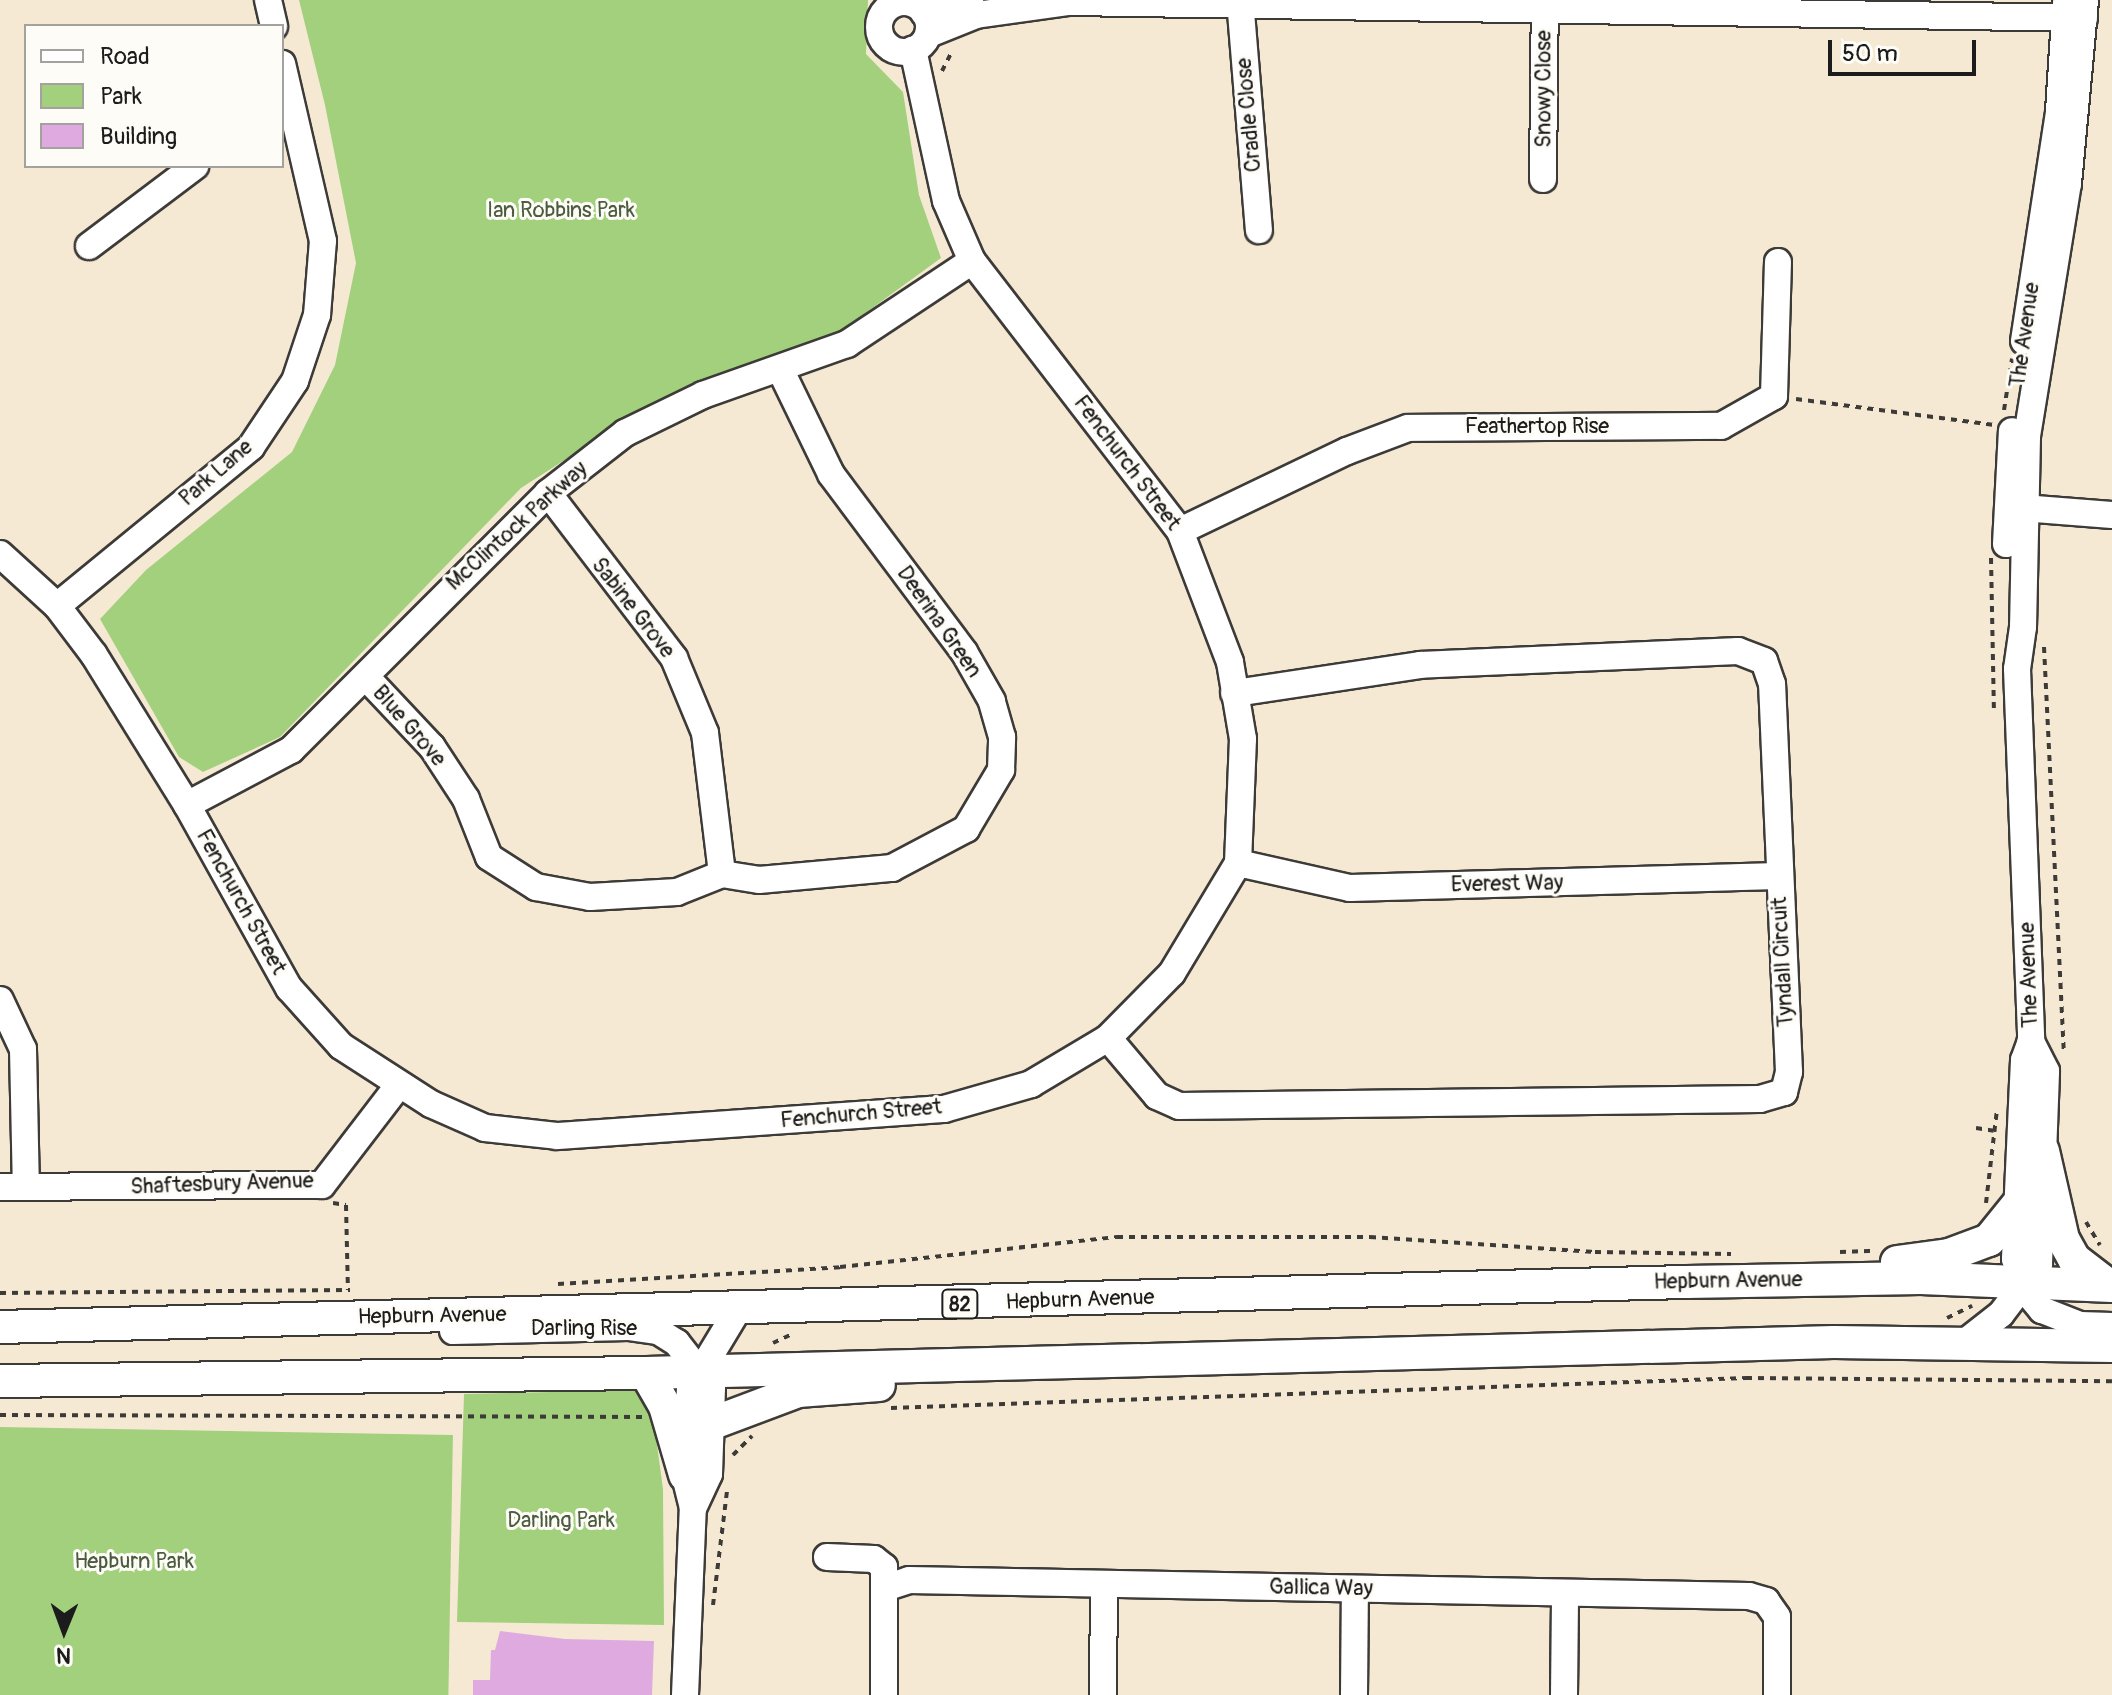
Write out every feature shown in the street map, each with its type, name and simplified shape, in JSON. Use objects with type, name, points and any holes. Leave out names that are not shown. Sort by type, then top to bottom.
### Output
[{"type":"main road","points":[[2043,1151],[2056,1217],[2073,1256],[2109,1276]]},
{"type":"main road","points":[[1686,1282],[1712,1268],[1772,1261],[1896,1262],[1949,1255],[1983,1236],[2018,1204]]},
{"type":"main road","name":"Hepburn Avenue","points":[[0,1327],[357,1299],[737,1311],[1686,1282],[2026,1281],[2109,1276]]},
{"type":"main road","points":[[0,1381],[646,1373],[699,1369],[1834,1342],[2112,1346]]},
{"type":"main road","points":[[713,1423],[754,1420],[798,1391],[1014,1375],[1056,1362]]},
{"type":"main road","points":[[646,1373],[665,1406],[685,1475]]},
{"type":"street","points":[[268,0],[274,24]]},
{"type":"street","points":[[921,43],[970,0]]},
{"type":"street","points":[[921,43],[916,5],[897,2],[885,12],[881,35],[890,47],[921,43],[976,15],[1028,3],[1544,3],[2075,9]]},
{"type":"street","name":"Cradle Close","points":[[1240,3],[1259,230]]},
{"type":"street","name":"Snowy Close","points":[[1543,179],[1544,3]]},
{"type":"street","name":"The Avenue","points":[[2075,9],[2012,427],[2016,507],[2005,630],[2017,669],[2031,1041],[2024,1060],[2016,1262],[2031,1297],[2056,1317],[2112,1326]]},
{"type":"street","name":"Fenchurch Street","points":[[0,554],[57,606],[94,655],[187,805],[289,988],[341,1046],[398,1086],[485,1128],[573,1135],[944,1109],[1031,1084],[1108,1038],[1172,973],[1238,863],[1243,739],[1230,662],[1180,531],[972,261],[946,201],[921,43]]},
{"type":"street","name":"Park Lane","points":[[57,606],[251,447],[295,381],[317,315],[323,241],[290,142],[284,84]]},
{"type":"street","points":[[89,246],[192,168]]},
{"type":"street","name":"McClintock Parkway","points":[[187,805],[291,750],[548,493],[625,433],[703,395],[781,371],[847,344],[972,261]]},
{"type":"street","points":[[1774,396],[1778,262]]},
{"type":"street","name":"Deerina Green","points":[[722,874],[759,880],[892,868],[966,829],[1001,770],[1002,737],[985,689],[964,652],[831,474],[781,371]]},
{"type":"street","name":"Feathertop Rise","points":[[1180,531],[1347,451],[1408,428],[1721,426],[1774,396]]},
{"type":"street","name":"Sabine Grove","points":[[548,493],[674,658],[705,733],[722,874]]},
{"type":"street","points":[[2016,507],[2112,515]]},
{"type":"street","name":"Tyndall Circuit","points":[[1108,1038],[1157,1096],[1179,1106],[1760,1099],[1784,1092],[1789,1072],[1772,684],[1764,661],[1738,651],[1420,665],[1234,693]]},
{"type":"street","name":"Blue Grove","points":[[366,677],[432,747],[466,799],[489,857],[536,887],[590,897],[677,892],[722,874]]},
{"type":"street","name":"Everest Way","points":[[1238,863],[1350,888],[1779,876]]},
{"type":"street","points":[[0,1000],[23,1049],[13,1187]]},
{"type":"street","name":"The Avenue","points":[[1964,1343],[2001,1314],[2039,1264],[2046,1071],[2031,1041]]},
{"type":"street","name":"Shaftesbury Avenue","points":[[13,1187],[322,1185],[398,1086]]},
{"type":"street","name":"Darling Rise","points":[[357,1299],[377,1327],[423,1331],[628,1327],[658,1331],[677,1343],[712,1388],[709,1474],[693,1508]]},
{"type":"street","name":"Darling Rise","points":[[685,1695],[693,1508],[685,1475],[690,1389],[699,1369],[737,1311]]},
{"type":"street","points":[[827,1557],[874,1559],[884,1567],[888,1587],[884,1695]]},
{"type":"street","name":"Gallica Way","points":[[888,1587],[909,1580],[1749,1596],[1766,1601],[1777,1617],[1777,1695]]},
{"type":"street","points":[[1103,1695],[1104,1584]]},
{"type":"street","points":[[1354,1695],[1355,1589]]},
{"type":"street","points":[[1564,1695],[1565,1593]]},
{"type":"path","points":[[921,43],[942,71],[957,46]]},
{"type":"path","points":[[1774,396],[2002,426],[2013,351]]},
{"type":"path","points":[[1992,546],[1994,715]]},
{"type":"path","points":[[2044,631],[2065,1060]]},
{"type":"path","points":[[1983,1236],[1998,1104]]},
{"type":"path","points":[[1976,1128],[1994,1131]]},
{"type":"path","points":[[0,1293],[357,1299],[346,1205],[304,1198],[298,1187]]},
{"type":"path","points":[[2080,1211],[2109,1276]]},
{"type":"path","points":[[549,1285],[840,1267],[1117,1237],[1370,1237],[1595,1252],[1745,1254]]},
{"type":"path","points":[[1835,1252],[1880,1250]]},
{"type":"path","points":[[2073,1256],[2109,1276]]},
{"type":"path","points":[[880,1409],[1746,1378],[2112,1381]]},
{"type":"path","points":[[0,1415],[642,1418],[665,1406]]},
{"type":"path","points":[[732,1462],[734,1451],[754,1420]]},
{"type":"path","points":[[712,1613],[727,1489]]},
{"type":"green space","name":"Ian Robbins Park","points":[[299,0],[868,0],[866,54],[903,92],[919,195],[941,258],[842,330],[658,400],[521,488],[280,737],[203,772],[179,757],[100,619],[146,570],[292,452],[335,365],[356,263],[325,105]]},
{"type":"green space","name":"Darling Park","points":[[639,1390],[654,1423],[663,1489],[664,1625],[457,1622],[464,1394]]},
{"type":"green space","name":"Hepburn Park","points":[[0,1427],[453,1435],[448,1695],[0,1695]]},
{"type":"building","points":[[500,1631],[565,1639],[654,1641],[652,1695],[473,1695],[473,1680],[490,1680],[491,1650],[495,1650]]}]
